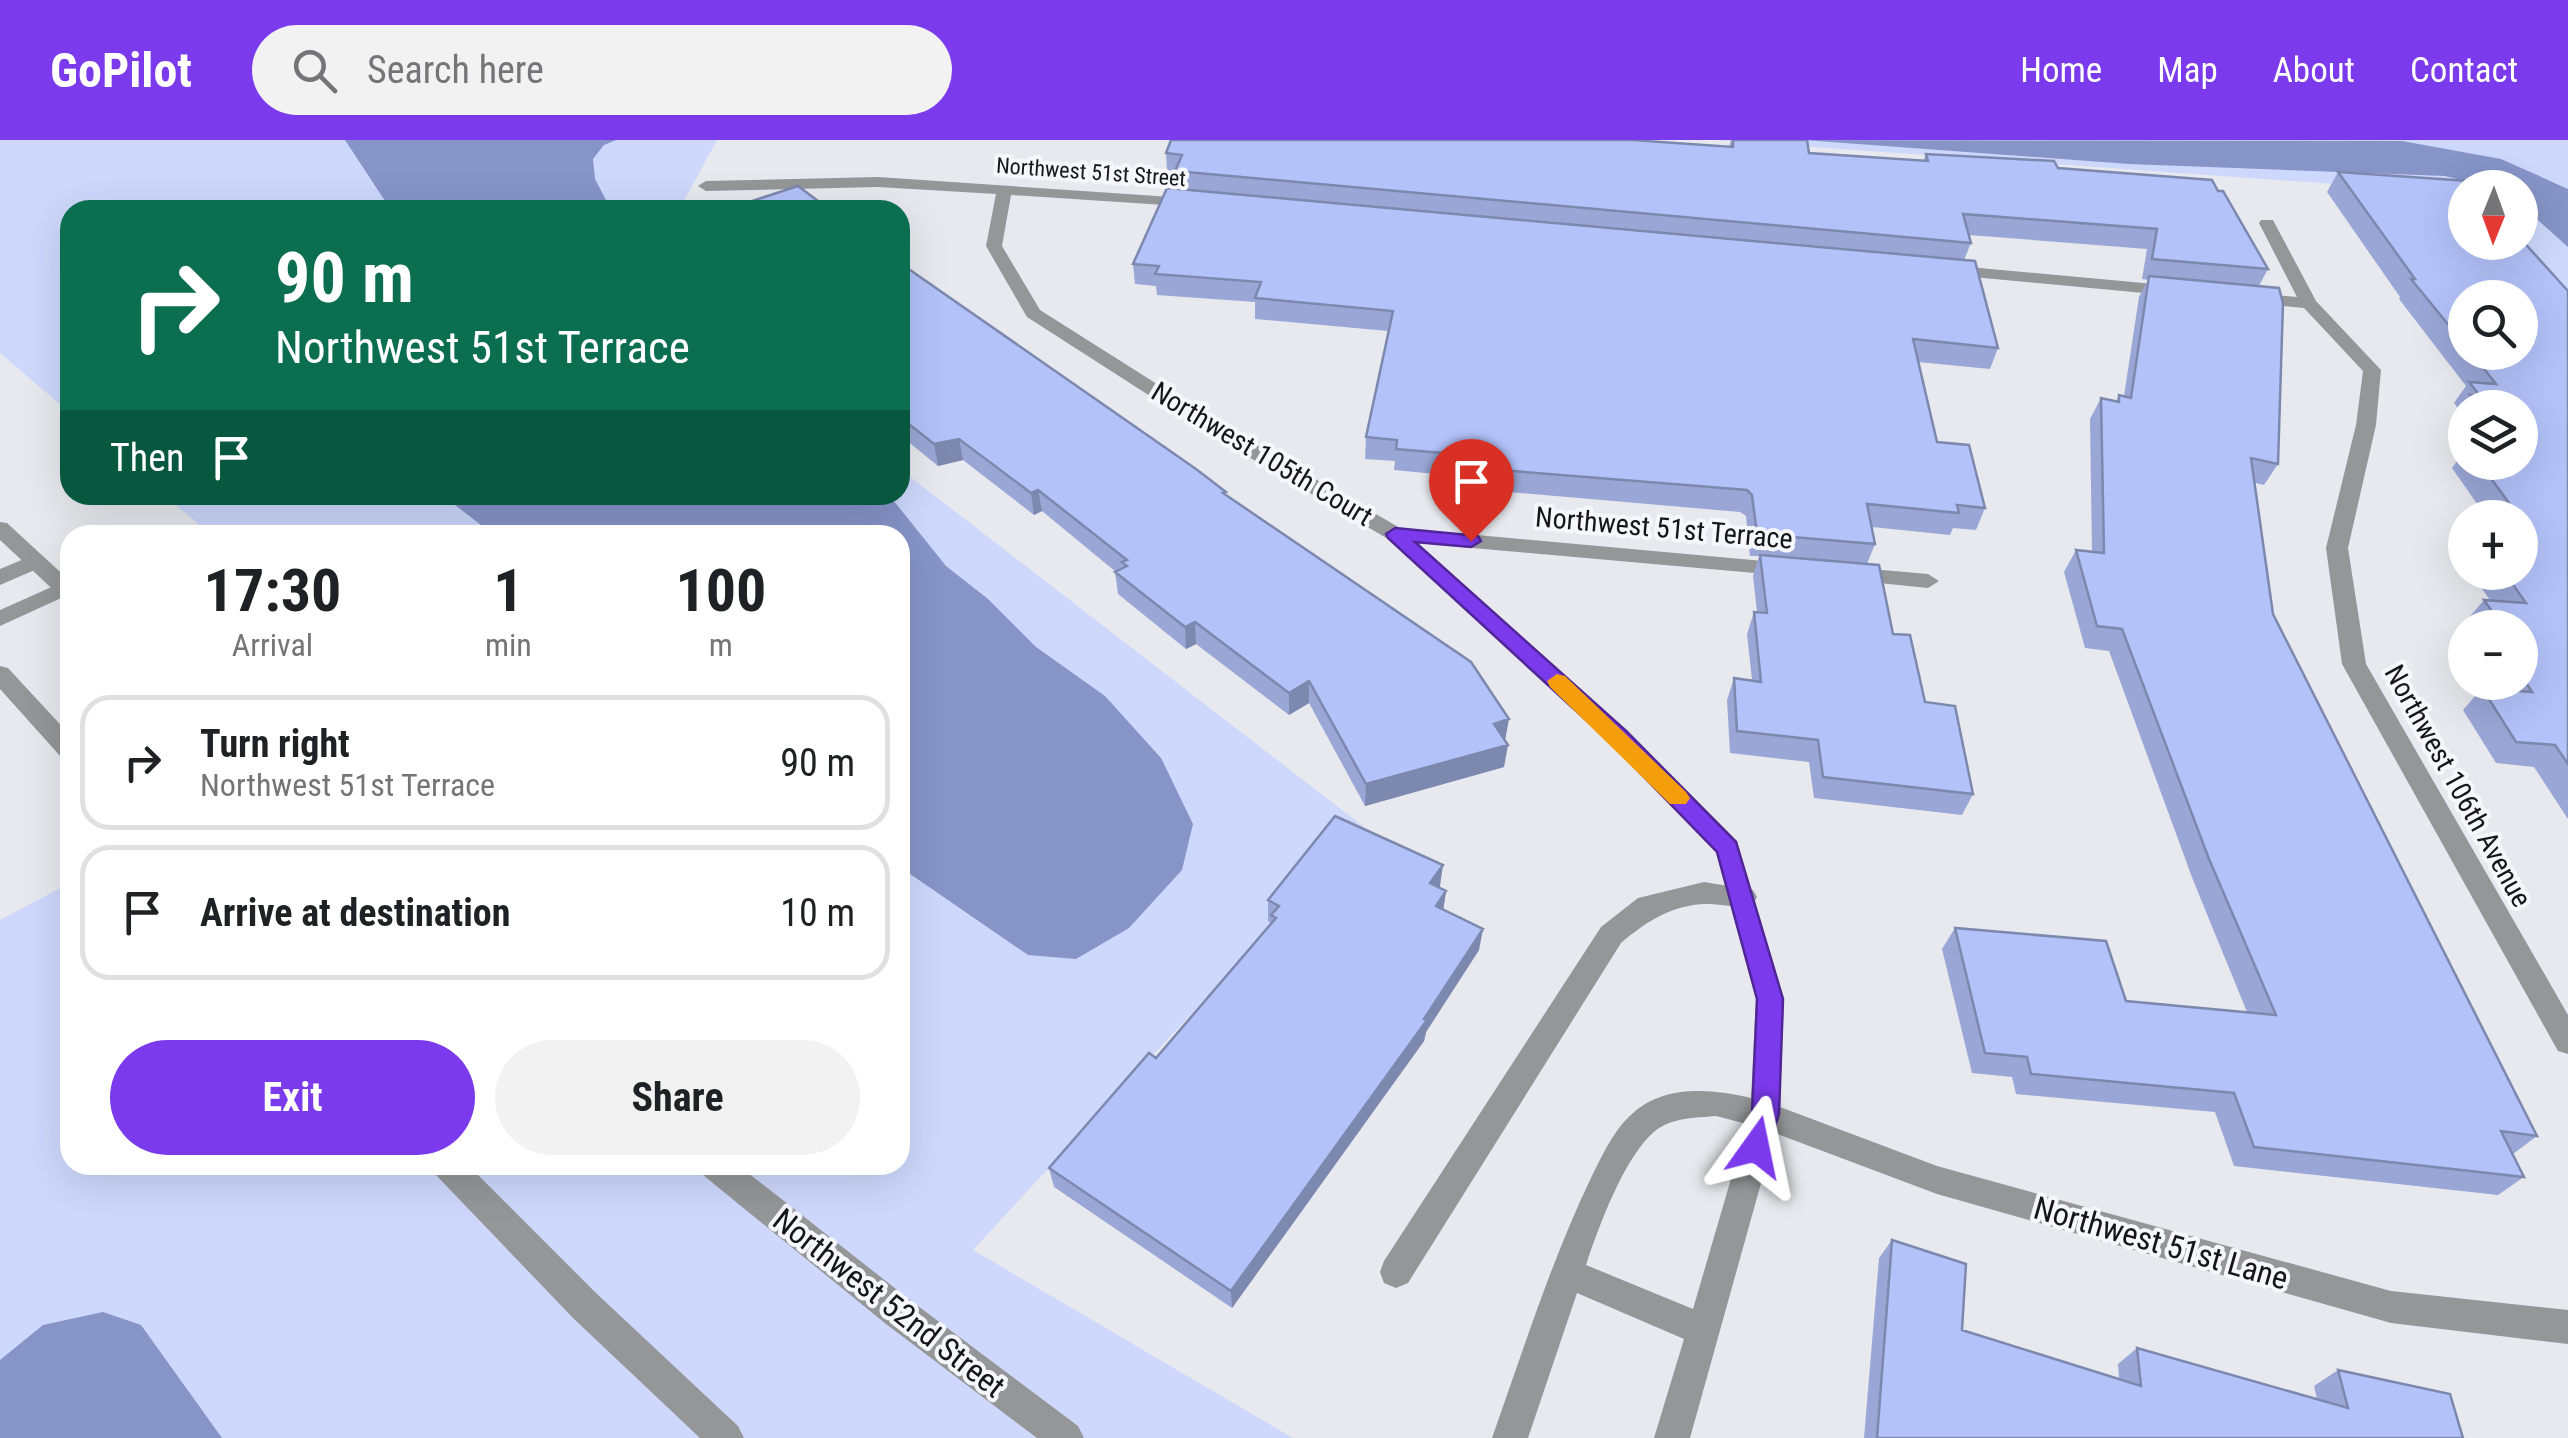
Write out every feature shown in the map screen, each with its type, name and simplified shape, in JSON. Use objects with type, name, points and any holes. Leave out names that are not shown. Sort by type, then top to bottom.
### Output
[{"type":"street","name":"Northwest 51st Street","points":[[706,186],[813,182],[1006,188],[1223,204]]},
{"type":"street","name":"Northwest 105th Court","points":[[1006,188],[994,246],[1033,313],[1210,426],[1395,534],[1618,736],[1728,848],[1770,999],[1765,1114],[1700,1329],[1672,1438]]},
{"type":"street","name":"Northwest 106th Avenue","points":[[2267,223],[2309,303],[2372,370],[2366,424],[2337,548],[2354,664],[2568,1042]]},
{"type":"street","points":[[1934,269],[2190,292]]},
{"type":"street","points":[[2230,296],[2309,303]]},
{"type":"street","points":[[0,528],[60,583]]},
{"type":"street","name":"Northwest 51st Terrace","points":[[1395,534],[1928,581]]},
{"type":"street","points":[[0,578],[36,561]]},
{"type":"street","points":[[0,619],[60,593]]},
{"type":"street","points":[[0,674],[60,740]]},
{"type":"street","points":[[1396,1272],[1611,935],[1647,906],[1704,892],[1744,897]]},
{"type":"street","points":[[1510,1438],[1581,1233],[1618,1156],[1644,1122],[1675,1106],[1716,1103],[1765,1114]]},
{"type":"street","name":"Northwest 51st Lane","points":[[1765,1114],[1938,1180],[2390,1307],[2568,1328]]},
{"type":"street","points":[[457,1175],[585,1306],[726,1438]]},
{"type":"street","name":"Northwest 52nd Street","points":[[727,1175],[898,1312],[1066,1438]]},
{"type":"street","points":[[1568,1274],[1700,1329]]},
{"type":"shaded area","points":[[0,140],[717,140],[684,200],[60,200],[60,404],[0,353]]},
{"type":"shaded area","points":[[345,140],[616,140],[604,145],[593,159],[595,179],[606,200],[384,200]]},
{"type":"shaded area","points":[[1715,140],[2568,140],[2568,313],[2532,260],[2538,260],[2538,170],[2448,170],[2447,192]]},
{"type":"shaded area","points":[[1804,140],[2402,141],[2501,159],[2526,170],[2448,170],[2448,177],[2129,164]]},
{"type":"shaded area","points":[[2538,176],[2568,189],[2568,247],[2538,220]]},
{"type":"shaded area","points":[[910,477],[1364,827],[973,1250],[1293,1438],[0,1438],[0,920],[60,888],[60,1175],[910,1175],[910,525],[199,525],[176,505],[910,505]]},
{"type":"shaded area","points":[[455,505],[897,505],[946,566],[988,599],[1036,647],[1105,696],[1161,758],[1193,824],[1182,870],[1129,928],[1076,959],[1028,955],[910,874],[910,525],[481,525]]},
{"type":"shaded area","points":[[103,1312],[141,1325],[222,1438],[0,1438],[0,1360],[43,1325]]},
{"type":"building","points":[[1171,140],[1632,140],[1733,147],[1733,140],[1807,140],[1809,153],[1928,161],[1926,154],[2054,161],[2058,168],[2212,180],[2218,191],[2223,191],[2268,269],[2152,259],[2157,229],[1963,214],[1971,243],[1175,171],[1182,155],[1166,153]]},
{"type":"building","points":[[2338,172],[2448,180],[2448,260],[2538,258],[2568,291],[2568,764],[2555,745],[2516,742],[2490,700],[2538,700],[2538,610],[2491,610],[2484,600],[2526,603],[2517,590],[2538,590],[2538,500],[2507,500],[2492,480],[2538,480],[2538,390],[2475,390],[2469,382],[2496,384],[2485,370],[2538,370],[2538,280],[2448,280],[2448,324],[2411,279],[2415,279]]},
{"type":"building","points":[[798,186],[817,200],[755,200]]},
{"type":"building","points":[[1167,188],[1975,261],[1998,348],[1913,339],[1937,442],[1969,445],[1985,508],[1957,505],[1959,513],[1867,504],[1875,544],[1757,534],[1752,495],[1747,490],[1500,470],[1501,458],[1396,449],[1397,440],[1366,437],[1393,311],[1255,298],[1261,282],[1155,274],[1159,266],[1133,264]]},
{"type":"building","points":[[910,270],[1196,469],[1226,492],[1223,493],[1471,662],[1509,719],[1494,724],[1508,745],[1366,784],[1309,681],[1289,693],[1195,622],[1185,627],[1115,572],[1127,566],[1122,562],[1127,560],[1038,490],[1031,493],[959,439],[934,444],[910,425]]},
{"type":"building","points":[[2149,276],[2279,288],[2283,303],[2278,464],[2251,458],[2273,614],[2537,1136],[2501,1131],[2524,1177],[2254,1147],[2234,1093],[2031,1074],[2027,1057],[1985,1053],[1955,928],[2106,941],[2126,1001],[2276,1015],[2209,859],[2122,629],[2097,626],[2076,550],[2104,553],[2101,398],[2119,402],[2119,395],[2131,398]]},
{"type":"building","points":[[1760,555],[1879,565],[1893,634],[1910,635],[1925,702],[1955,706],[1973,794],[1823,777],[1818,740],[1737,731],[1734,678],[1761,682],[1754,612],[1767,613]]},
{"type":"building","points":[[1335,816],[1443,865],[1430,883],[1446,891],[1436,906],[1483,929],[1424,1019],[1427,1020],[1231,1291],[1049,1168],[1149,1053],[1156,1058],[1276,918],[1271,915],[1279,906],[1268,900]]},
{"type":"building","points":[[1892,1240],[1966,1264],[1962,1330],[2141,1386],[2137,1348],[2348,1408],[2338,1370],[2450,1394],[2463,1438],[1877,1438]]},
{"type":"slow traffic","points":[[1557,681],[1678,798]]},
{"type":"route","points":[[1471,541],[1395,534],[1618,736],[1728,848],[1770,999],[1765,1114],[1756,1147]]}]
